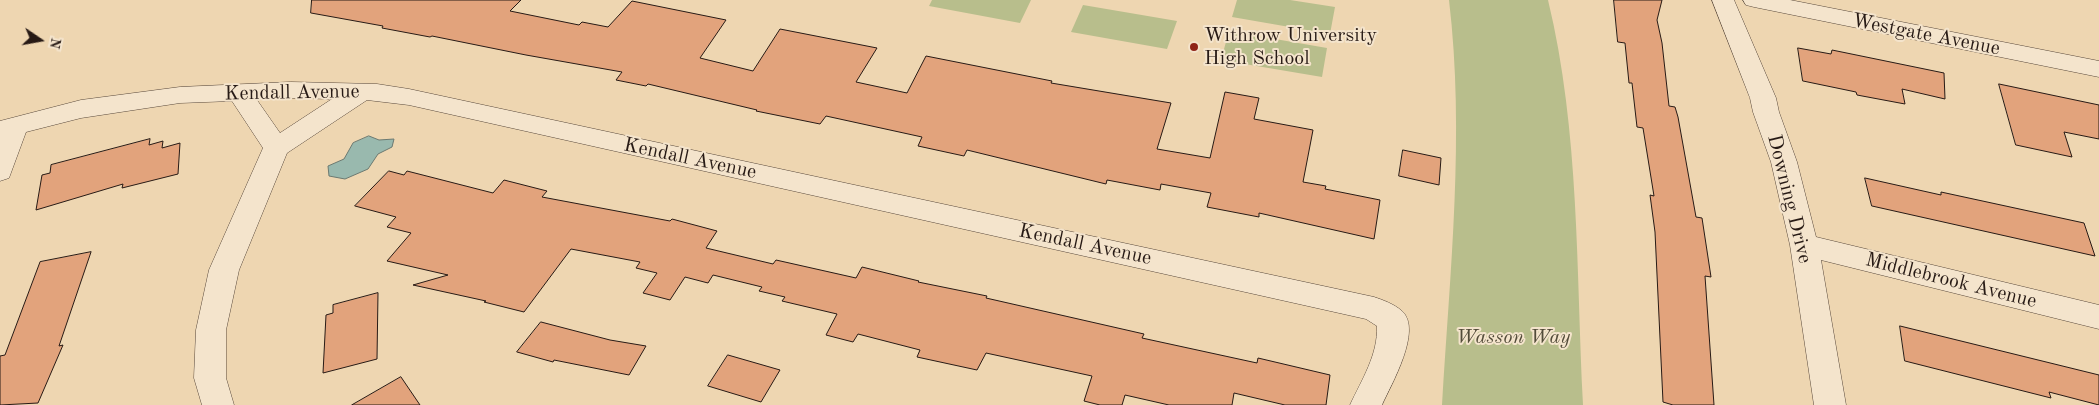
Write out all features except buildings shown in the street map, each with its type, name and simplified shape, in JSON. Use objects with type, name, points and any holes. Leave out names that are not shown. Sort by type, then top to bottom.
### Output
[{"type":"street","name":"Downing Drive","points":[[1723,0],[1763,98],[1766,112],[1784,162],[1804,245],[1830,405]]},
{"type":"street","name":"Westgate Avenue","points":[[1754,0],[2099,69]]},
{"type":"street","name":"Kendall Avenue","points":[[8,128],[81,109],[138,100],[290,90],[361,92],[409,97],[1374,309],[1392,320],[1393,340],[1390,354],[1366,405]]},
{"type":"street","points":[[218,405],[210,378],[211,330],[224,270],[276,148],[361,92]]},
{"type":"street","points":[[239,93],[276,148]]},
{"type":"street","points":[[0,171],[8,128]]},
{"type":"street","name":"Middlebrook Avenue","points":[[1804,245],[2099,317]]},
{"type":"green space","points":[[932,0],[1031,0],[1020,23],[929,6]]},
{"type":"green space","points":[[1237,0],[1290,0],[1335,7],[1330,34],[1232,17]]},
{"type":"green space","name":"Wasson Way","points":[[1449,0],[1548,0],[1566,100],[1571,151],[1575,202],[1583,405],[1442,405],[1455,202],[1456,152],[1454,50]]},
{"type":"green space","points":[[1083,5],[1177,21],[1167,49],[1071,32]]},
{"type":"green space","points":[[1229,31],[1327,48],[1322,77],[1221,60]]},
{"type":"water","points":[[369,136],[379,140],[394,139],[392,147],[378,154],[368,169],[345,179],[329,176],[328,166],[344,159],[353,143]]},
{"type":"place","name":"Withrow University High School","points":[[1194,47]]}]
